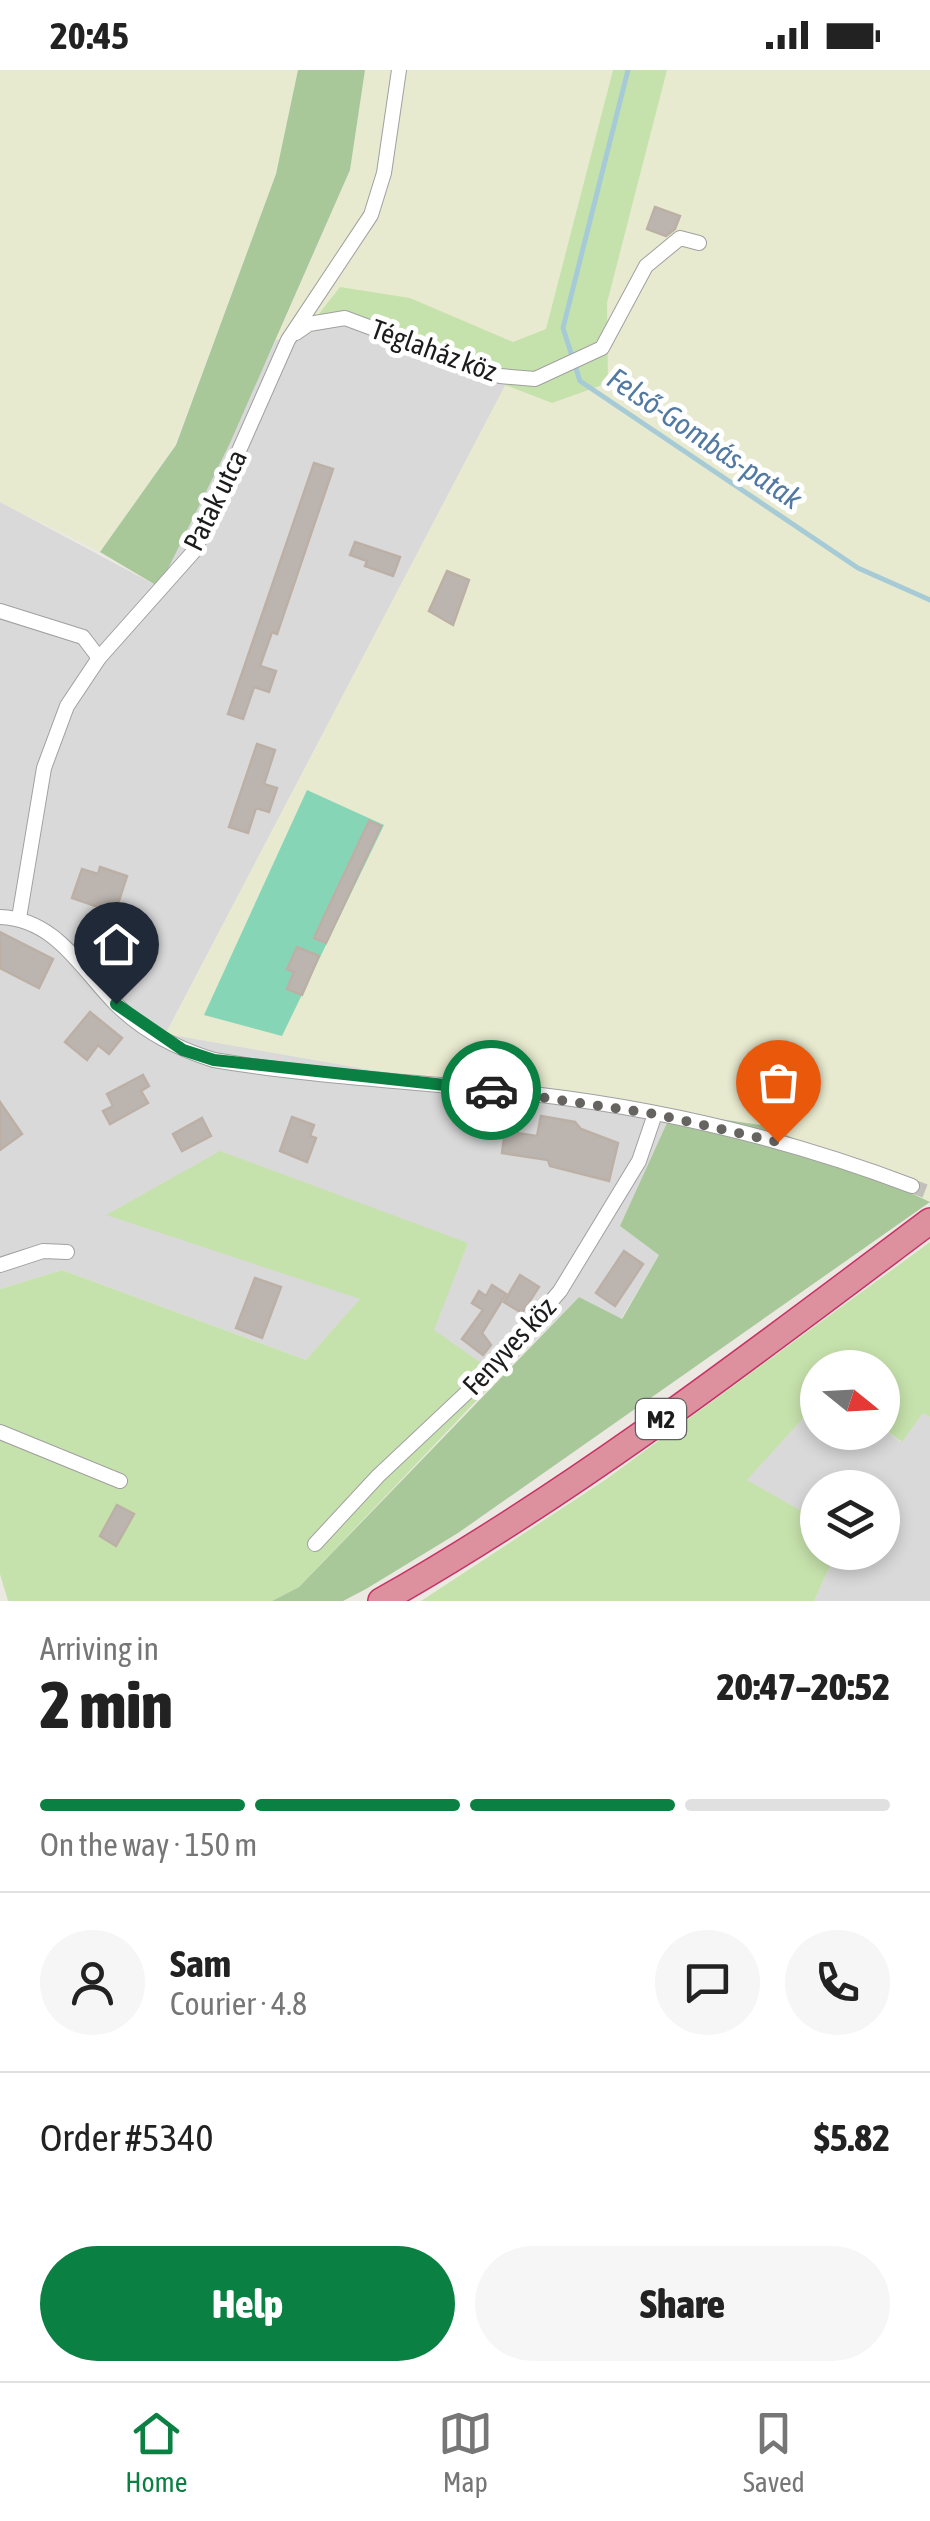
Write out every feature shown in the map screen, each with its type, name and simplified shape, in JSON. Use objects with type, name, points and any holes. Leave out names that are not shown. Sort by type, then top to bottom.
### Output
[{"type":"highway","name":"M2","points":[[381,1601],[480,1541],[719,1379],[930,1221]]},
{"type":"street","name":"Patak utca","points":[[19,918],[52,741],[67,706],[99,658],[195,550],[288,340],[371,215],[384,173],[399,70]]},
{"type":"street","name":"Téglaház köz","points":[[288,340],[309,324],[346,318],[500,376],[535,379],[602,348],[646,266],[680,238],[699,243]]},
{"type":"street","points":[[0,611],[83,637],[99,658]]},
{"type":"street","points":[[0,918],[19,918],[43,930],[78,957],[116,1004],[183,1050],[248,1066],[538,1095],[655,1114],[850,1162],[912,1186]]},
{"type":"street","name":"Fenyves köz","points":[[314,1544],[378,1476],[496,1365],[560,1291],[640,1161],[655,1114]]},
{"type":"street","points":[[0,1265],[43,1251],[67,1252]]},
{"type":"street","points":[[0,1432],[120,1481]]},
{"type":"shaded area","points":[[349,324],[507,382],[166,1033],[366,1069],[672,1112],[659,1255],[621,1319],[579,1297],[500,1376],[433,1330],[468,1243],[361,1299],[306,1360],[62,1270],[0,1289],[0,502],[159,587],[276,340]]},
{"type":"shaded area","points":[[923,1413],[930,1417],[930,1601],[814,1601],[828,1570],[900,1570],[900,1470],[800,1470],[800,1510],[746,1480],[800,1421],[800,1450],[900,1450],[900,1441]]},
{"type":"green space","points":[[0,70],[298,70],[276,174],[175,445],[100,552],[0,502]]},
{"type":"green space","points":[[298,70],[365,70],[350,170],[230,443],[159,587],[100,552],[176,445],[276,174]]},
{"type":"green space","points":[[365,70],[613,70],[546,329],[513,342],[340,287],[303,334],[276,340],[350,170]]},
{"type":"green space","points":[[613,70],[667,70],[607,303],[608,383],[552,403],[349,324],[303,334],[340,287],[410,298],[513,342],[546,329]]},
{"type":"green space","points":[[667,70],[930,70],[930,1202],[767,1126],[366,1069],[166,1034],[507,382],[608,383],[607,303]]},
{"type":"green space","points":[[307,790],[384,825],[282,1036],[204,1015]]},
{"type":"green space","points":[[672,1112],[767,1126],[930,1202],[458,1533],[366,1589],[343,1601],[272,1601],[299,1587],[579,1297],[622,1319],[659,1255],[620,1226]]},
{"type":"green space","points":[[220,1151],[468,1243],[434,1330],[500,1376],[299,1587],[272,1601],[8,1601],[0,1574],[0,1289],[62,1270],[306,1360],[360,1299],[106,1215]]},
{"type":"green space","points":[[930,1242],[930,1417],[923,1413],[900,1441],[900,1350],[800,1350],[800,1422],[747,1480],[800,1510],[800,1570],[828,1570],[814,1601],[421,1601],[605,1480]]},
{"type":"building","points":[[655,207],[680,216],[675,229],[666,236],[647,229]]},
{"type":"building","points":[[314,463],[333,469],[277,634],[272,632],[260,666],[276,671],[269,692],[254,687],[243,719],[228,714]]},
{"type":"building","points":[[355,542],[400,557],[393,576],[365,566],[367,561],[350,555]]},
{"type":"building","points":[[447,571],[469,580],[453,625],[429,611]]},
{"type":"building","points":[[257,744],[275,750],[264,784],[277,788],[269,812],[256,808],[248,833],[229,827]]},
{"type":"building","points":[[369,821],[381,826],[326,943],[314,938]]},
{"type":"building","points":[[100,867],[127,876],[115,913],[72,898],[82,869],[98,874]]},
{"type":"building","points":[[0,932],[53,959],[39,988],[0,968]]},
{"type":"building","points":[[297,947],[319,956],[302,995],[287,989],[294,972],[287,969]]},
{"type":"building","points":[[90,1012],[122,1038],[109,1054],[98,1045],[87,1060],[65,1042]]},
{"type":"building","points":[[143,1075],[149,1086],[141,1091],[148,1103],[110,1124],[103,1111],[113,1106],[107,1094]]},
{"type":"building","points":[[0,1102],[22,1134],[0,1150]]},
{"type":"building","points":[[541,1116],[575,1122],[581,1129],[618,1143],[609,1181],[550,1166],[548,1160],[502,1153],[505,1131],[537,1136]]},
{"type":"building","points":[[292,1117],[314,1125],[310,1136],[316,1138],[307,1162],[280,1151]]},
{"type":"building","points":[[202,1118],[211,1136],[182,1151],[173,1134]]},
{"type":"building","points":[[624,1251],[643,1264],[615,1306],[596,1293]]},
{"type":"building","points":[[520,1275],[539,1287],[522,1313],[504,1302]]},
{"type":"building","points":[[255,1278],[281,1287],[262,1338],[236,1328]]},
{"type":"building","points":[[492,1285],[506,1294],[482,1333],[491,1345],[483,1355],[462,1339],[483,1310],[472,1303],[479,1291],[486,1296]]},
{"type":"building","points":[[117,1505],[134,1514],[116,1546],[100,1536]]},
{"type":"waterway","name":"Felső-Gombás-patak","points":[[628,70],[563,328],[580,381],[858,568],[930,600]]},
{"type":"tunnel","points":[[912,1186],[930,1193]]},
{"type":"way so far","points":[[491,1090],[655,1114],[778,1142]]},
{"type":"route","points":[[116,1004],[183,1050],[214,1060],[491,1090]]}]
